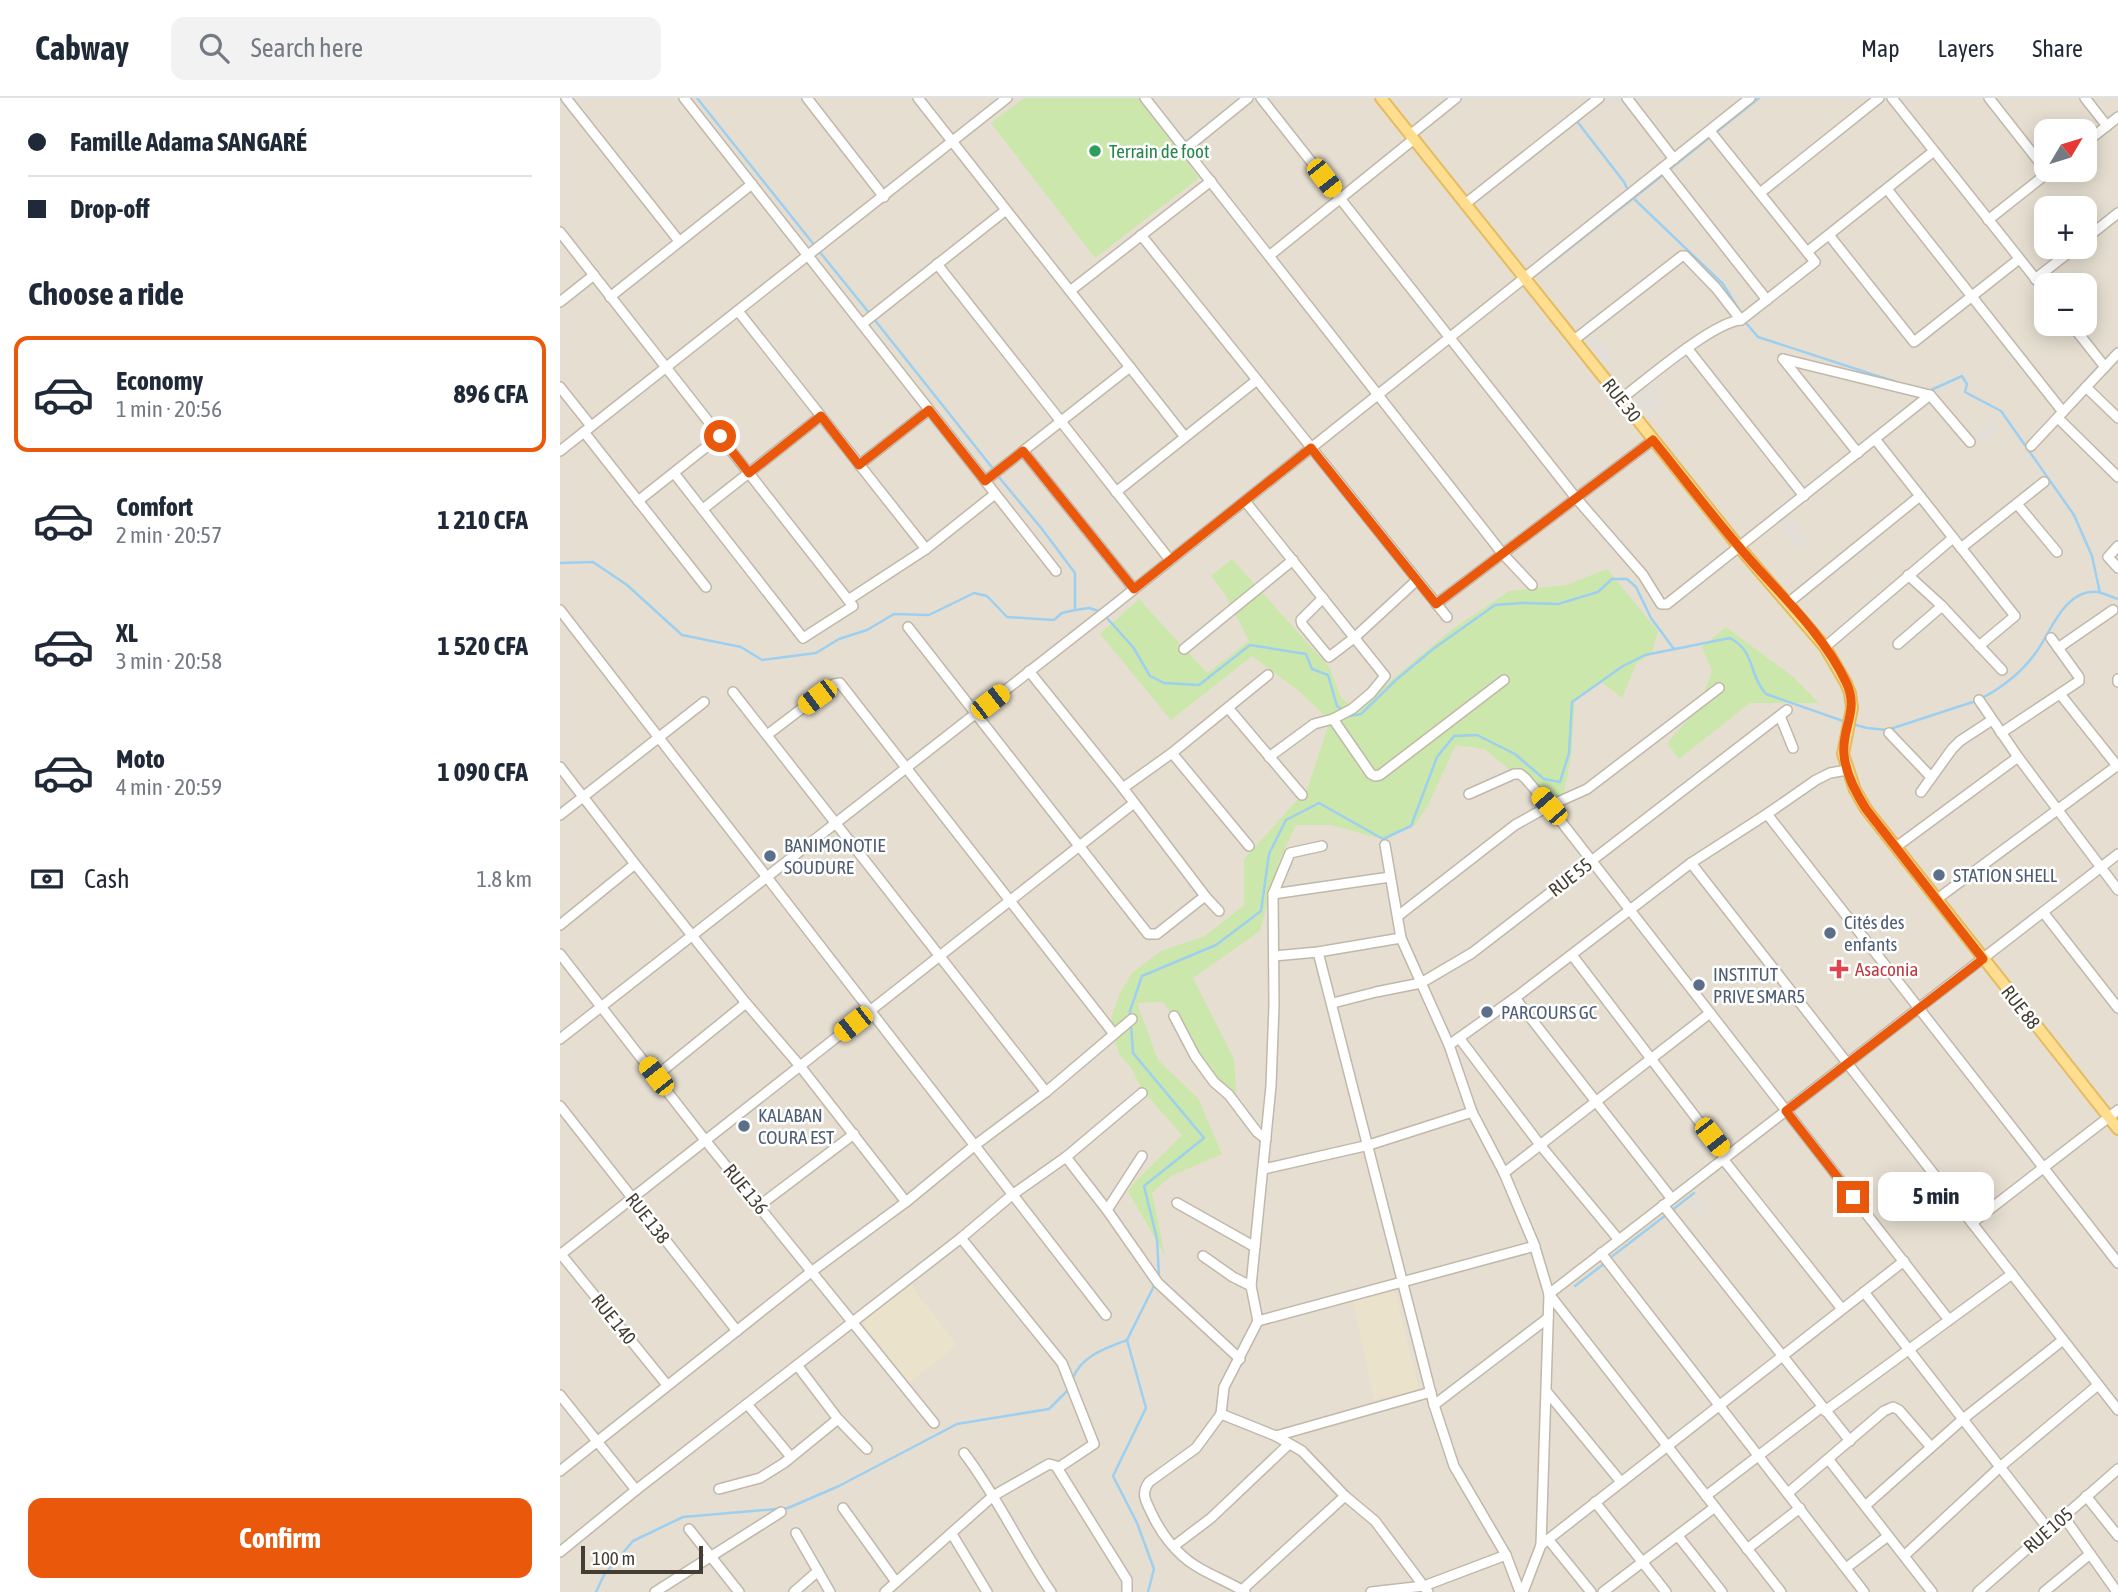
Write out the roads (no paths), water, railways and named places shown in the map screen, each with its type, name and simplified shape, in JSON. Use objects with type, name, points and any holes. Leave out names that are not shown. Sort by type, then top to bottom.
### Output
[{"type":"main road","name":"RUE 30","points":[[1381,98],[1739,547],[1825,647],[1846,682],[1852,708]]},
{"type":"main road","name":"RUE 88","points":[[1852,708],[1843,754],[1854,790],[1866,809],[1983,959],[2113,1113],[2118,1129]]},
{"type":"street","points":[[566,98],[679,242]]},
{"type":"street","points":[[684,98],[1056,571]]},
{"type":"street","points":[[807,98],[884,197]]},
{"type":"street","points":[[918,98],[1185,437]]},
{"type":"street","points":[[560,451],[1007,98]]},
{"type":"street","points":[[1145,98],[1502,553],[1532,585]]},
{"type":"street","points":[[1185,149],[1248,98]]},
{"type":"street","points":[[1261,98],[1576,498],[1643,575],[1661,604],[1667,604],[1930,396]]},
{"type":"street","points":[[1269,256],[1340,199],[1456,98]]},
{"type":"street","points":[[1465,204],[1599,98]]},
{"type":"street","points":[[1627,98],[1674,159]]},
{"type":"street","points":[[560,1039],[1113,606],[1751,98]]},
{"type":"street","points":[[1760,193],[1879,98]]},
{"type":"street","points":[[1892,98],[2034,278]]},
{"type":"street","points":[[1989,98],[2034,152]]},
{"type":"street","points":[[2085,98],[2107,126]]},
{"type":"street","points":[[2097,134],[2118,117]]},
{"type":"street","points":[[1621,399],[1727,321],[1741,320],[1815,262],[1710,131]]},
{"type":"street","points":[[1807,253],[1934,152]]},
{"type":"street","points":[[1663,169],[1767,300]]},
{"type":"street","points":[[1070,291],[1211,181]]},
{"type":"street","points":[[1988,220],[2036,182]]},
{"type":"street","points":[[610,297],[752,184]]},
{"type":"street","points":[[1887,189],[2061,415],[2118,477]]},
{"type":"street","points":[[862,324],[1006,210]]},
{"type":"street","points":[[2097,230],[2118,213]]},
{"type":"street","points":[[560,232],[853,606],[803,638],[674,473]]},
{"type":"street","points":[[1141,235],[1447,617]]},
{"type":"street","points":[[1829,235],[1914,342],[2020,259]]},
{"type":"street","points":[[1574,340],[1682,256],[1716,288],[1741,320]]},
{"type":"street","points":[[2043,273],[2061,259]]},
{"type":"street","points":[[937,264],[1170,560]]},
{"type":"street","points":[[560,302],[594,275]]},
{"type":"street","points":[[738,311],[926,549]]},
{"type":"street","points":[[2080,336],[2105,367]]},
{"type":"street","points":[[1687,348],[1804,496]]},
{"type":"street","points":[[2031,446],[2118,353]]},
{"type":"street","points":[[1858,453],[1783,359],[1930,396],[1970,442]]},
{"type":"street","points":[[985,481],[1130,368]]},
{"type":"street","points":[[1116,492],[1256,380]]},
{"type":"street","points":[[560,387],[638,500],[706,587]]},
{"type":"street","points":[[2086,387],[2118,418]]},
{"type":"street","points":[[859,465],[929,410]]},
{"type":"street","points":[[703,509],[821,416]]},
{"type":"street","points":[[638,500],[720,436]]},
{"type":"street","points":[[1875,439],[2015,616],[1979,646]]},
{"type":"street","points":[[1436,604],[1653,440]]},
{"type":"street","points":[[1023,451],[1134,589]]},
{"type":"street","points":[[1961,548],[2044,482]]},
{"type":"street","points":[[848,600],[926,549],[995,494]]},
{"type":"street","points":[[1788,603],[1920,496]]},
{"type":"street","points":[[1245,501],[1384,674],[1384,679],[1352,709],[1333,719],[1314,724],[1269,757]]},
{"type":"street","points":[[2017,504],[2057,552]]},
{"type":"street","points":[[1825,647],[1953,538]]},
{"type":"street","points":[[2118,546],[2108,557],[2118,568]]},
{"type":"street","points":[[1184,649],[1293,560]]},
{"type":"street","points":[[1908,575],[2002,670]]},
{"type":"street","points":[[1323,598],[1303,616],[1302,624],[1329,657],[1354,638],[1417,580]]},
{"type":"street","points":[[1898,644],[1942,607]]},
{"type":"street","points":[[560,610],[1106,1315]]},
{"type":"street","points":[[2057,648],[2113,610]]},
{"type":"street","points":[[908,627],[1148,934],[1157,934],[1205,896]]},
{"type":"street","points":[[2001,733],[2077,684],[2079,677],[2050,638]]},
{"type":"street","points":[[1029,671],[1219,911]]},
{"type":"street","points":[[1123,788],[1229,709],[1268,675]]},
{"type":"street","points":[[1333,719],[1371,774],[1380,775],[1504,680]]},
{"type":"street","points":[[767,735],[834,684],[840,683],[1114,1034]]},
{"type":"street","points":[[1398,916],[1515,825],[1587,789],[1719,688]]},
{"type":"street","points":[[733,692],[1046,1092]]},
{"type":"street","points":[[1937,899],[2118,766],[2060,694]]},
{"type":"street","points":[[1979,700],[2018,757],[2118,890]]},
{"type":"street","points":[[560,815],[704,702]]},
{"type":"street","points":[[1229,709],[1302,795]]},
{"type":"street","name":"RUE 55","points":[[1333,1003],[1421,983],[1472,953],[1784,713],[1793,748]]},
{"type":"street","points":[[1921,792],[1960,741],[1992,720]]},
{"type":"street","points":[[1889,733],[1931,778]]},
{"type":"street","points":[[1172,753],[1250,846]]},
{"type":"street","points":[[1896,847],[2018,757]]},
{"type":"street","points":[[560,766],[635,864],[800,1066],[906,1202]]},
{"type":"street","points":[[1449,1045],[1515,999],[1691,863],[1816,780],[1830,773],[1847,770]]},
{"type":"street","points":[[1469,794],[1514,774],[1520,774],[1549,806],[1949,1320]]},
{"type":"street","points":[[560,1254],[1134,803]]},
{"type":"street","points":[[1767,814],[2118,1263]]},
{"type":"street","points":[[1385,845],[1401,938],[1449,1045],[1472,1112],[1504,1173],[1535,1246],[1549,1294],[1544,1542],[1522,1592]]},
{"type":"street","points":[[1322,846],[1290,853],[1273,894],[1273,1040],[1264,1169],[1251,1286],[1258,1321],[1224,1387],[1221,1414],[1196,1448],[1149,1482],[1143,1496],[1156,1525],[1193,1565],[1243,1591],[1345,1496]]},
{"type":"street","points":[[1549,1294],[2118,854]]},
{"type":"street","points":[[1691,863],[2118,1410]]},
{"type":"street","points":[[560,925],[635,864]]},
{"type":"street","points":[[1273,894],[1390,877]]},
{"type":"street","points":[[2043,912],[2118,1008]]},
{"type":"street","points":[[1274,956],[1318,952],[1401,938]]},
{"type":"street","points":[[1318,952],[1434,1405],[1454,1466],[1506,1555],[1522,1592]]},
{"type":"street","name":"RUE 136","points":[[560,954],[705,1140],[933,1423]]},
{"type":"street","points":[[1572,955],[1842,1309]]},
{"type":"street","points":[[1515,999],[1672,1199]]},
{"type":"street","points":[[656,1076],[746,1003]]},
{"type":"street","points":[[1504,1173],[1710,1013]]},
{"type":"street","points":[[1174,1016],[1195,1056],[1214,1082],[1230,1095],[1257,1132],[1266,1139]]},
{"type":"street","points":[[560,1471],[811,1272],[906,1202],[1046,1092],[1132,1018]]},
{"type":"street","points":[[1460,1039],[1541,1146],[1619,1240]]},
{"type":"street","points":[[560,1552],[961,1238],[1012,1195],[1066,1157],[1142,1093]]},
{"type":"street","name":"RUE 138","points":[[560,1106],[737,1331]]},
{"type":"street","points":[[1264,1169],[1369,1145],[1472,1112]]},
{"type":"street","points":[[1972,1223],[2113,1113]]},
{"type":"street","points":[[759,1206],[854,1134]]},
{"type":"street","points":[[1107,1210],[1142,1156]]},
{"type":"street","points":[[1066,1157],[1107,1210],[1157,1283],[1240,1359]]},
{"type":"street","points":[[1177,1203],[1255,1247]]},
{"type":"street","points":[[1663,1205],[1850,1441]]},
{"type":"street","points":[[961,1238],[1062,1363],[1094,1444],[1058,1468]]},
{"type":"street","points":[[1258,1321],[1535,1246]]},
{"type":"street","points":[[1601,1253],[1864,1592]]},
{"type":"street","name":"RUE 140","points":[[560,1254],[667,1385]]},
{"type":"street","points":[[1203,1256],[1251,1286]]},
{"type":"street","points":[[1544,1542],[1903,1261]]},
{"type":"street","points":[[1706,1496],[2012,1274]]},
{"type":"street","points":[[1864,1292],[2049,1530]]},
{"type":"street","points":[[1549,1294],[1777,1591]]},
{"type":"street","points":[[1434,1405],[1548,1318]]},
{"type":"street","points":[[1865,1506],[1963,1419],[2063,1340]]},
{"type":"street","points":[[797,1365],[838,1419],[867,1449]]},
{"type":"street","points":[[1904,1556],[2000,1467],[2098,1385]]},
{"type":"street","points":[[1276,1436],[1431,1392]]},
{"type":"street","points":[[1547,1392],[1621,1482]]},
{"type":"street","points":[[560,1395],[636,1490]]},
{"type":"street","points":[[747,1404],[791,1457]]},
{"type":"street","points":[[1788,1493],[1884,1411],[1893,1407],[1899,1410],[1931,1447]]},
{"type":"street","points":[[1221,1414],[1276,1436],[1302,1451],[1345,1496],[1374,1521],[1426,1589]]},
{"type":"street","points":[[719,1489],[760,1478],[838,1419]]},
{"type":"street","points":[[1174,1546],[1210,1518],[1289,1444]]},
{"type":"street","points":[[964,1452],[985,1481],[1051,1592]]},
{"type":"street","points":[[1829,1460],[1932,1592]]},
{"type":"street","points":[[885,1592],[993,1496],[1053,1464],[1128,1580],[1127,1592]]},
{"type":"street","name":"RUE 105","points":[[1984,1590],[2118,1469]]},
{"type":"street","points":[[2086,1496],[2118,1536]]},
{"type":"street","points":[[1595,1502],[1665,1592]]},
{"type":"street","points":[[1603,1592],[1714,1507]]},
{"type":"street","points":[[843,1508],[896,1582]]},
{"type":"street","points":[[1747,1549],[1800,1508]]},
{"type":"street","points":[[655,1592],[781,1512]]},
{"type":"street","points":[[2064,1517],[2118,1592]]},
{"type":"street","points":[[688,1529],[739,1592]]},
{"type":"street","points":[[796,1533],[830,1592]]},
{"type":"street","points":[[952,1534],[987,1592]]},
{"type":"street","points":[[1678,1536],[1723,1592]]},
{"type":"street","points":[[1846,1567],[1888,1536]]},
{"type":"street","points":[[1544,1542],[1591,1592]]},
{"type":"street","points":[[2044,1592],[2090,1554]]},
{"type":"street","points":[[1371,1592],[1426,1589],[1506,1555]]},
{"type":"street","points":[[794,1592],[818,1571]]},
{"type":"waterway","points":[[697,98],[815,246]]},
{"type":"waterway","points":[[1715,133],[1759,98]]},
{"type":"waterway","points":[[1576,120],[1628,190]]},
{"type":"waterway","points":[[1669,170],[1710,137]]},
{"type":"waterway","points":[[1946,159],[1970,189]]},
{"type":"waterway","points":[[1532,278],[1664,174]]},
{"type":"waterway","points":[[1631,196],[1723,284],[1739,310]]},
{"type":"waterway","points":[[819,251],[870,314]]},
{"type":"waterway","points":[[874,319],[994,470]]},
{"type":"waterway","points":[[1746,323],[1758,337],[1896,382]]},
{"type":"waterway","points":[[2073,394],[2099,366]]},
{"type":"waterway","points":[[1929,391],[1962,376],[1967,384],[1965,392],[2001,411],[2074,515],[2092,556],[2100,593]]},
{"type":"waterway","points":[[998,476],[1075,573],[1075,610]]},
{"type":"waterway","points":[[560,563],[593,562],[627,585],[682,635],[741,647],[762,660],[816,653],[839,639],[867,630],[894,614],[929,615],[974,593],[987,596],[1007,617],[1054,620],[1062,613],[1075,610],[1089,608],[1102,612]]},
{"type":"waterway","points":[[1106,617],[1133,647],[1150,676],[1164,683],[1199,685],[1250,645],[1306,654],[1312,669],[1328,675],[1337,706],[1350,716],[1361,714],[1433,649],[1495,605],[1558,604],[1598,592],[1612,579],[1627,579],[1636,587],[1651,618],[1674,649]]},
{"type":"waterway","points":[[1982,698],[2019,672],[2037,651],[2060,613],[2076,597],[2097,592],[2118,599]]},
{"type":"waterway","points":[[1130,1018],[1142,976],[1216,945],[1261,911],[1269,854],[1286,820],[1319,803],[1383,839],[1411,826],[1437,757],[1454,736],[1477,735],[1515,754],[1544,779],[1560,782],[1569,753],[1572,702],[1623,666],[1645,655],[1730,638],[1744,650],[1756,679],[1766,694],[1846,722]]},
{"type":"waterway","points":[[1852,724],[1887,730],[1976,701]]},
{"type":"waterway","points":[[1131,1025],[1133,1053],[1204,1138],[1144,1186],[1157,1239],[1159,1276],[1127,1340],[1146,1408],[1113,1476],[1137,1523],[1154,1569],[1148,1592]]},
{"type":"waterway","points":[[1671,1211],[1694,1193]]},
{"type":"waterway","points":[[1610,1258],[1666,1215]]},
{"type":"waterway","points":[[1575,1286],[1605,1263]]},
{"type":"waterway","points":[[1073,1378],[1088,1358],[1127,1340]]},
{"type":"waterway","points":[[596,1592],[604,1575],[633,1541],[683,1517],[788,1508],[839,1486],[957,1424],[1049,1409],[1070,1388]]},
{"type":"place","name":"Terrain de foot","points":[[1095,151]]},
{"type":"place","name":"BANIMONOTIE SOUDURE","points":[[770,856]]},
{"type":"place","name":"STATION SHELL","points":[[1939,875]]},
{"type":"place","name":"Cités des enfants","points":[[1830,933]]},
{"type":"place","name":"Asaconia","points":[[1839,969]]},
{"type":"place","name":"INSTITUT PRIVE SMAR5","points":[[1699,985]]},
{"type":"place","name":"PARCOURS GC","points":[[1487,1012]]},
{"type":"place","name":"KALABAN COURA EST","points":[[744,1126]]}]
